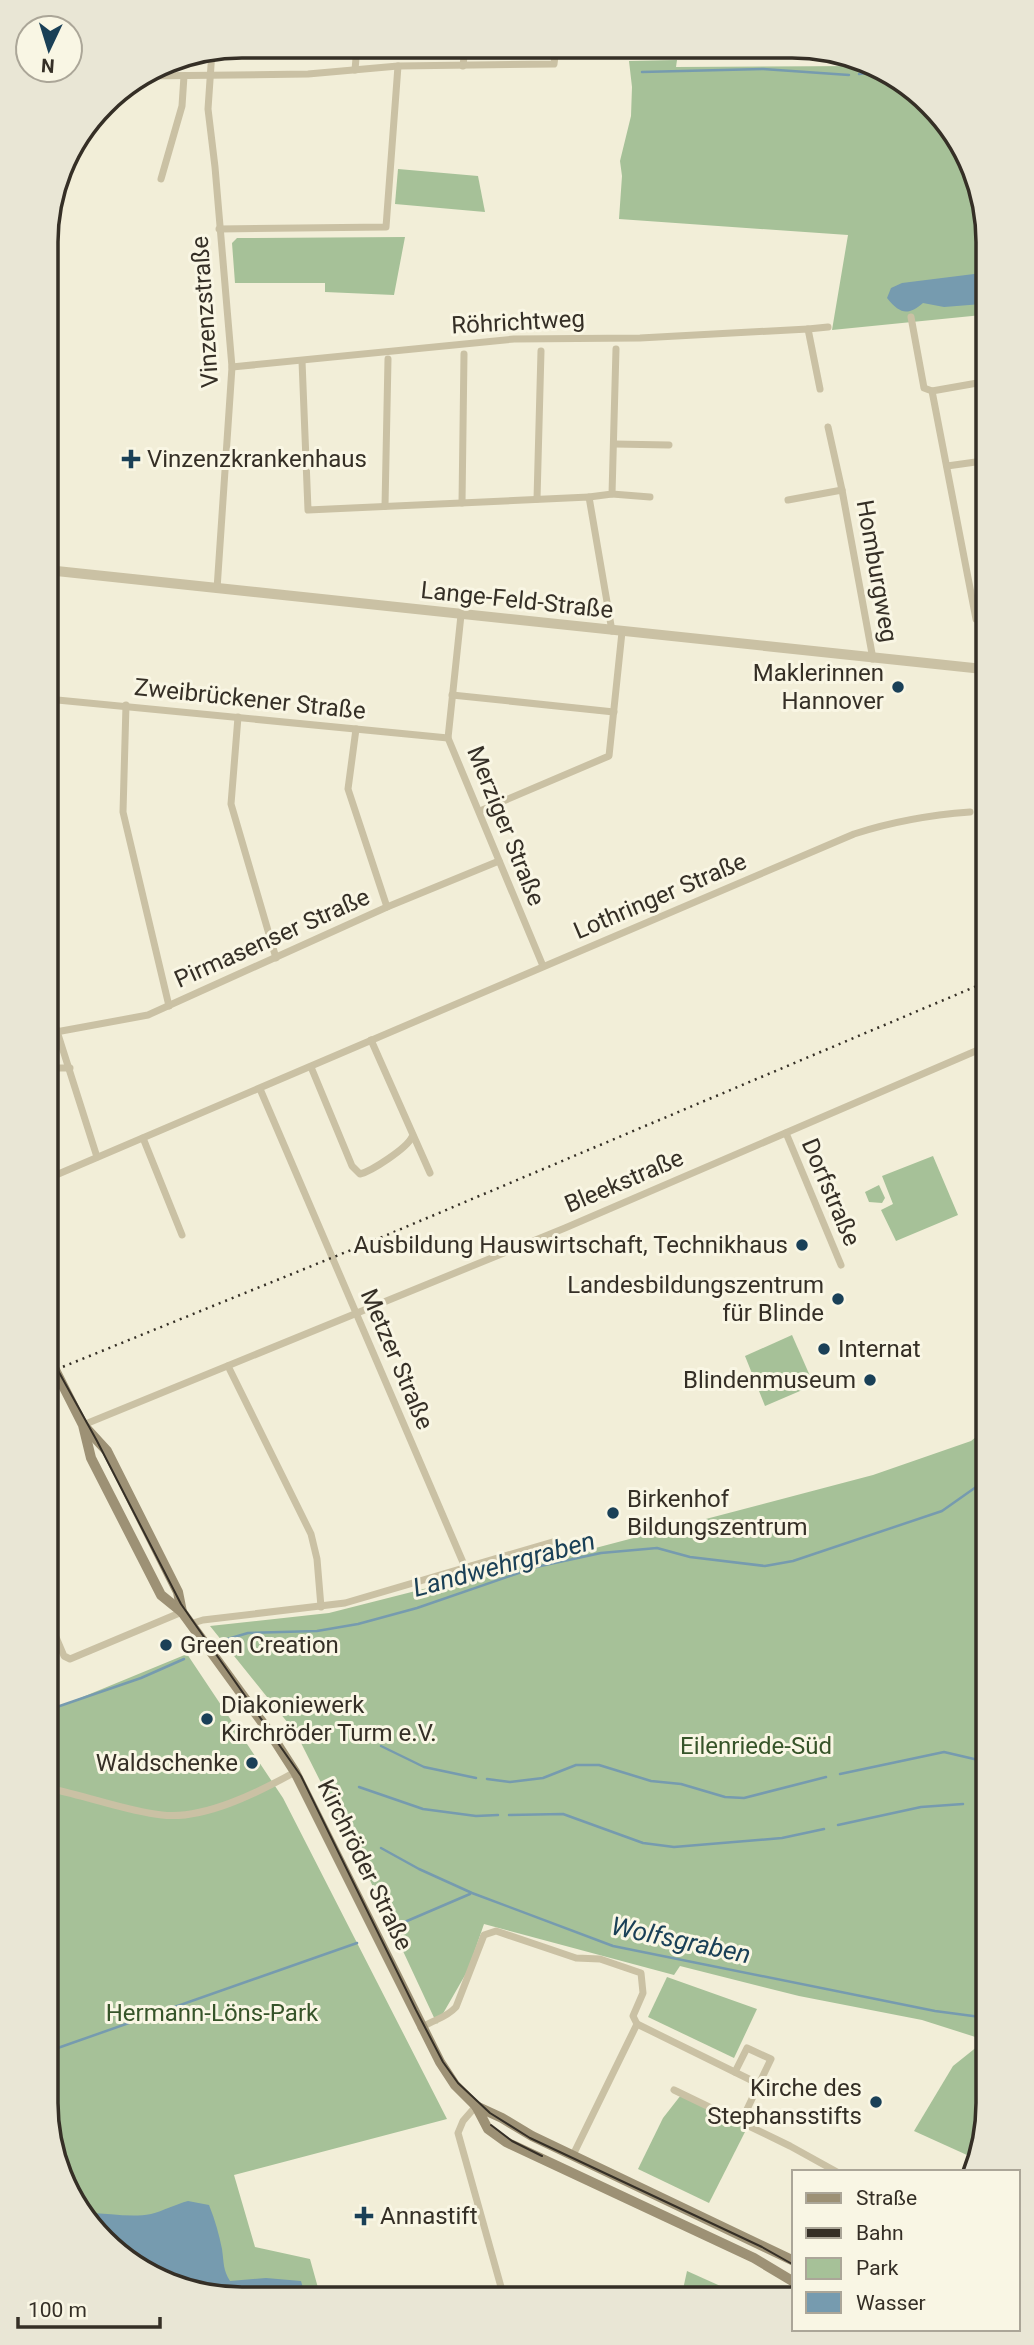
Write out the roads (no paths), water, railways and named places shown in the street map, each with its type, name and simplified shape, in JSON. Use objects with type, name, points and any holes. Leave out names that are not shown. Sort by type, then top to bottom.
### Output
[{"type":"main road","points":[[58,1376],[83,1425],[91,1458],[161,1595],[182,1612]]},
{"type":"main road","points":[[83,1425],[104,1446],[109,1455],[178,1592],[182,1612]]},
{"type":"main road","name":"Kirchröder Straße","points":[[182,1612],[295,1772],[421,2028],[455,2085],[476,2106],[488,2129],[506,2141],[754,2258],[792,2282]]},
{"type":"main road","name":"Kirchröder Straße","points":[[476,2106],[792,2260]]},
{"type":"street","points":[[355,70],[356,58]]},
{"type":"street","points":[[463,66],[464,58]]},
{"type":"street","points":[[163,76],[309,74],[398,66],[554,64],[555,58]]},
{"type":"street","name":"Vinzenzstraße","points":[[211,60],[208,109],[232,367],[217,589]]},
{"type":"street","points":[[219,229],[386,227],[398,66]]},
{"type":"street","points":[[161,179],[182,106],[184,76]]},
{"type":"street","points":[[911,317],[924,388],[932,391],[976,383]]},
{"type":"street","name":"Röhrichtweg","points":[[232,367],[464,342],[541,337],[653,338],[828,327]]},
{"type":"street","points":[[808,329],[820,389]]},
{"type":"street","points":[[612,494],[616,349]]},
{"type":"street","points":[[537,499],[541,351]]},
{"type":"street","points":[[462,503],[464,354]]},
{"type":"street","points":[[385,506],[388,359]]},
{"type":"street","points":[[302,361],[308,510],[612,494],[650,496]]},
{"type":"street","points":[[932,391],[976,619]]},
{"type":"street","name":"Homburgweg","points":[[828,428],[873,659]]},
{"type":"street","points":[[614,444],[669,445]]},
{"type":"street","points":[[947,466],[976,462]]},
{"type":"street","name":"Homburgweg","points":[[788,500],[842,489]]},
{"type":"street","points":[[480,811],[610,756],[617,631],[589,497]]},
{"type":"street","name":"Lange-Feld-Straße","points":[[58,571],[976,668]]},
{"type":"street","name":"Merziger Straße","points":[[461,615],[448,738],[543,966]]},
{"type":"street","points":[[452,695],[614,712]]},
{"type":"street","name":"Zweibrückener Straße","points":[[58,700],[448,738]]},
{"type":"street","points":[[126,705],[123,812],[169,1006]]},
{"type":"street","points":[[239,717],[231,804],[276,958]]},
{"type":"street","points":[[356,729],[348,789],[387,907]]},
{"type":"street","name":"Lothringer Straße","points":[[58,1174],[854,834],[925,815],[970,812]]},
{"type":"street","name":"Pirmasenser Straße","points":[[58,1031],[148,1015],[387,907],[499,861]]},
{"type":"street","points":[[58,1036],[97,1157]]},
{"type":"street","points":[[371,1041],[430,1173]]},
{"type":"street","name":"Bleekstraße","points":[[83,1425],[356,1314],[976,1051]]},
{"type":"street","points":[[58,1068],[70,1068]]},
{"type":"street","points":[[311,1068],[352,1166],[360,1174],[366,1173],[410,1143],[412,1137]]},
{"type":"street","name":"Metzer Straße","points":[[260,1089],[465,1567]]},
{"type":"street","name":"Dorfstraße","points":[[786,1133],[841,1265]]},
{"type":"street","points":[[143,1138],[183,1235]]},
{"type":"street","points":[[228,1366],[311,1534],[317,1559],[321,1607]]},
{"type":"street","points":[[190,1624],[203,1620],[345,1603],[556,1541]]},
{"type":"street","points":[[58,1642],[64,1656],[70,1659],[182,1612]]},
{"type":"street","points":[[58,1791],[146,1813],[184,1815],[226,1804],[295,1772]]},
{"type":"street","points":[[421,2028],[448,2016],[456,2007],[484,1935],[496,1931],[576,1958],[600,1959],[641,1973],[643,1993],[633,2016],[637,2024],[759,2084]]},
{"type":"street","points":[[573,2155],[637,2024]]},
{"type":"street","points":[[735,2073],[747,2048],[771,2059],[741,2122]]},
{"type":"street","points":[[674,2090],[833,2170]]},
{"type":"street","points":[[476,2106],[463,2121],[458,2133],[501,2287]]},
{"type":"water","points":[[976,274],[976,304],[944,307],[923,303],[913,310],[900,310],[887,298],[891,288],[902,283]]},
{"type":"water","points":[[188,2201],[209,2205],[230,2281],[266,2278],[301,2281],[303,2287],[217,2286],[182,2278],[139,2256],[120,2242],[94,2213],[156,2213]]},
{"type":"waterway","points":[[642,72],[763,69],[849,75]]},
{"type":"waterway","points":[[859,74],[866,73]]},
{"type":"waterway","name":"Landwehrgraben","points":[[224,1640],[248,1633],[317,1631],[358,1624],[417,1608],[536,1567],[601,1553],[657,1548],[690,1557],[765,1566],[793,1561],[942,1511],[976,1487]]},
{"type":"waterway","name":"Landwehrgraben","points":[[58,1707],[141,1678],[184,1659]]},
{"type":"waterway","points":[[381,1746],[424,1767],[476,1778]]},
{"type":"waterway","points":[[840,1774],[944,1752],[976,1759]]},
{"type":"waterway","points":[[487,1779],[510,1782],[543,1778],[576,1765],[599,1765],[651,1781],[681,1784],[725,1797],[744,1798],[826,1777]]},
{"type":"waterway","points":[[359,1787],[423,1809],[476,1816],[498,1815]]},
{"type":"waterway","points":[[838,1825],[921,1807],[963,1804]]},
{"type":"waterway","points":[[509,1815],[563,1814],[643,1843],[674,1847],[782,1838],[824,1829]]},
{"type":"waterway","name":"Wolfsgraben","points":[[381,1848],[472,1893],[613,1946],[935,2011],[976,2016]]},
{"type":"waterway","points":[[393,1927],[470,1894]]},
{"type":"waterway","points":[[58,2048],[357,1943]]},
{"type":"tram line","points":[[58,1370],[181,1604],[301,1776],[416,2010],[443,2062],[458,2083],[490,2113],[530,2138],[762,2247],[792,2264]]},
{"type":"tram line","points":[[491,2125],[512,2141],[542,2156]]},
{"type":"railway","points":[[58,1369],[356,1248],[976,986]]},
{"type":"place","name":"Vinzenzkrankenhaus","points":[[131,459]]},
{"type":"place","name":"Maklerinnen Hannover","points":[[898,687]]},
{"type":"place","name":"Ausbildung Hauswirtschaft, Technikhaus","points":[[802,1245]]},
{"type":"place","name":"Landesbildungszentrum für Blinde","points":[[838,1299]]},
{"type":"place","name":"Internat","points":[[824,1349]]},
{"type":"place","name":"Blindenmuseum","points":[[870,1380]]},
{"type":"place","name":"Birkenhof Bildungszentrum","points":[[613,1513]]},
{"type":"place","name":"Green Creation","points":[[166,1645]]},
{"type":"place","name":"Diakoniewerk Kirchröder Turm e.V.","points":[[207,1719]]},
{"type":"place","name":"Waldschenke","points":[[252,1763]]},
{"type":"place","name":"Kirche des Stephansstifts","points":[[876,2102]]},
{"type":"place","name":"Annastift","points":[[364,2216]]},
{"type":"park label","name":"Eilenriede-Süd","points":[[756,1746]]},
{"type":"park label","name":"Hermann-Löns-Park","points":[[212,2013]]}]
